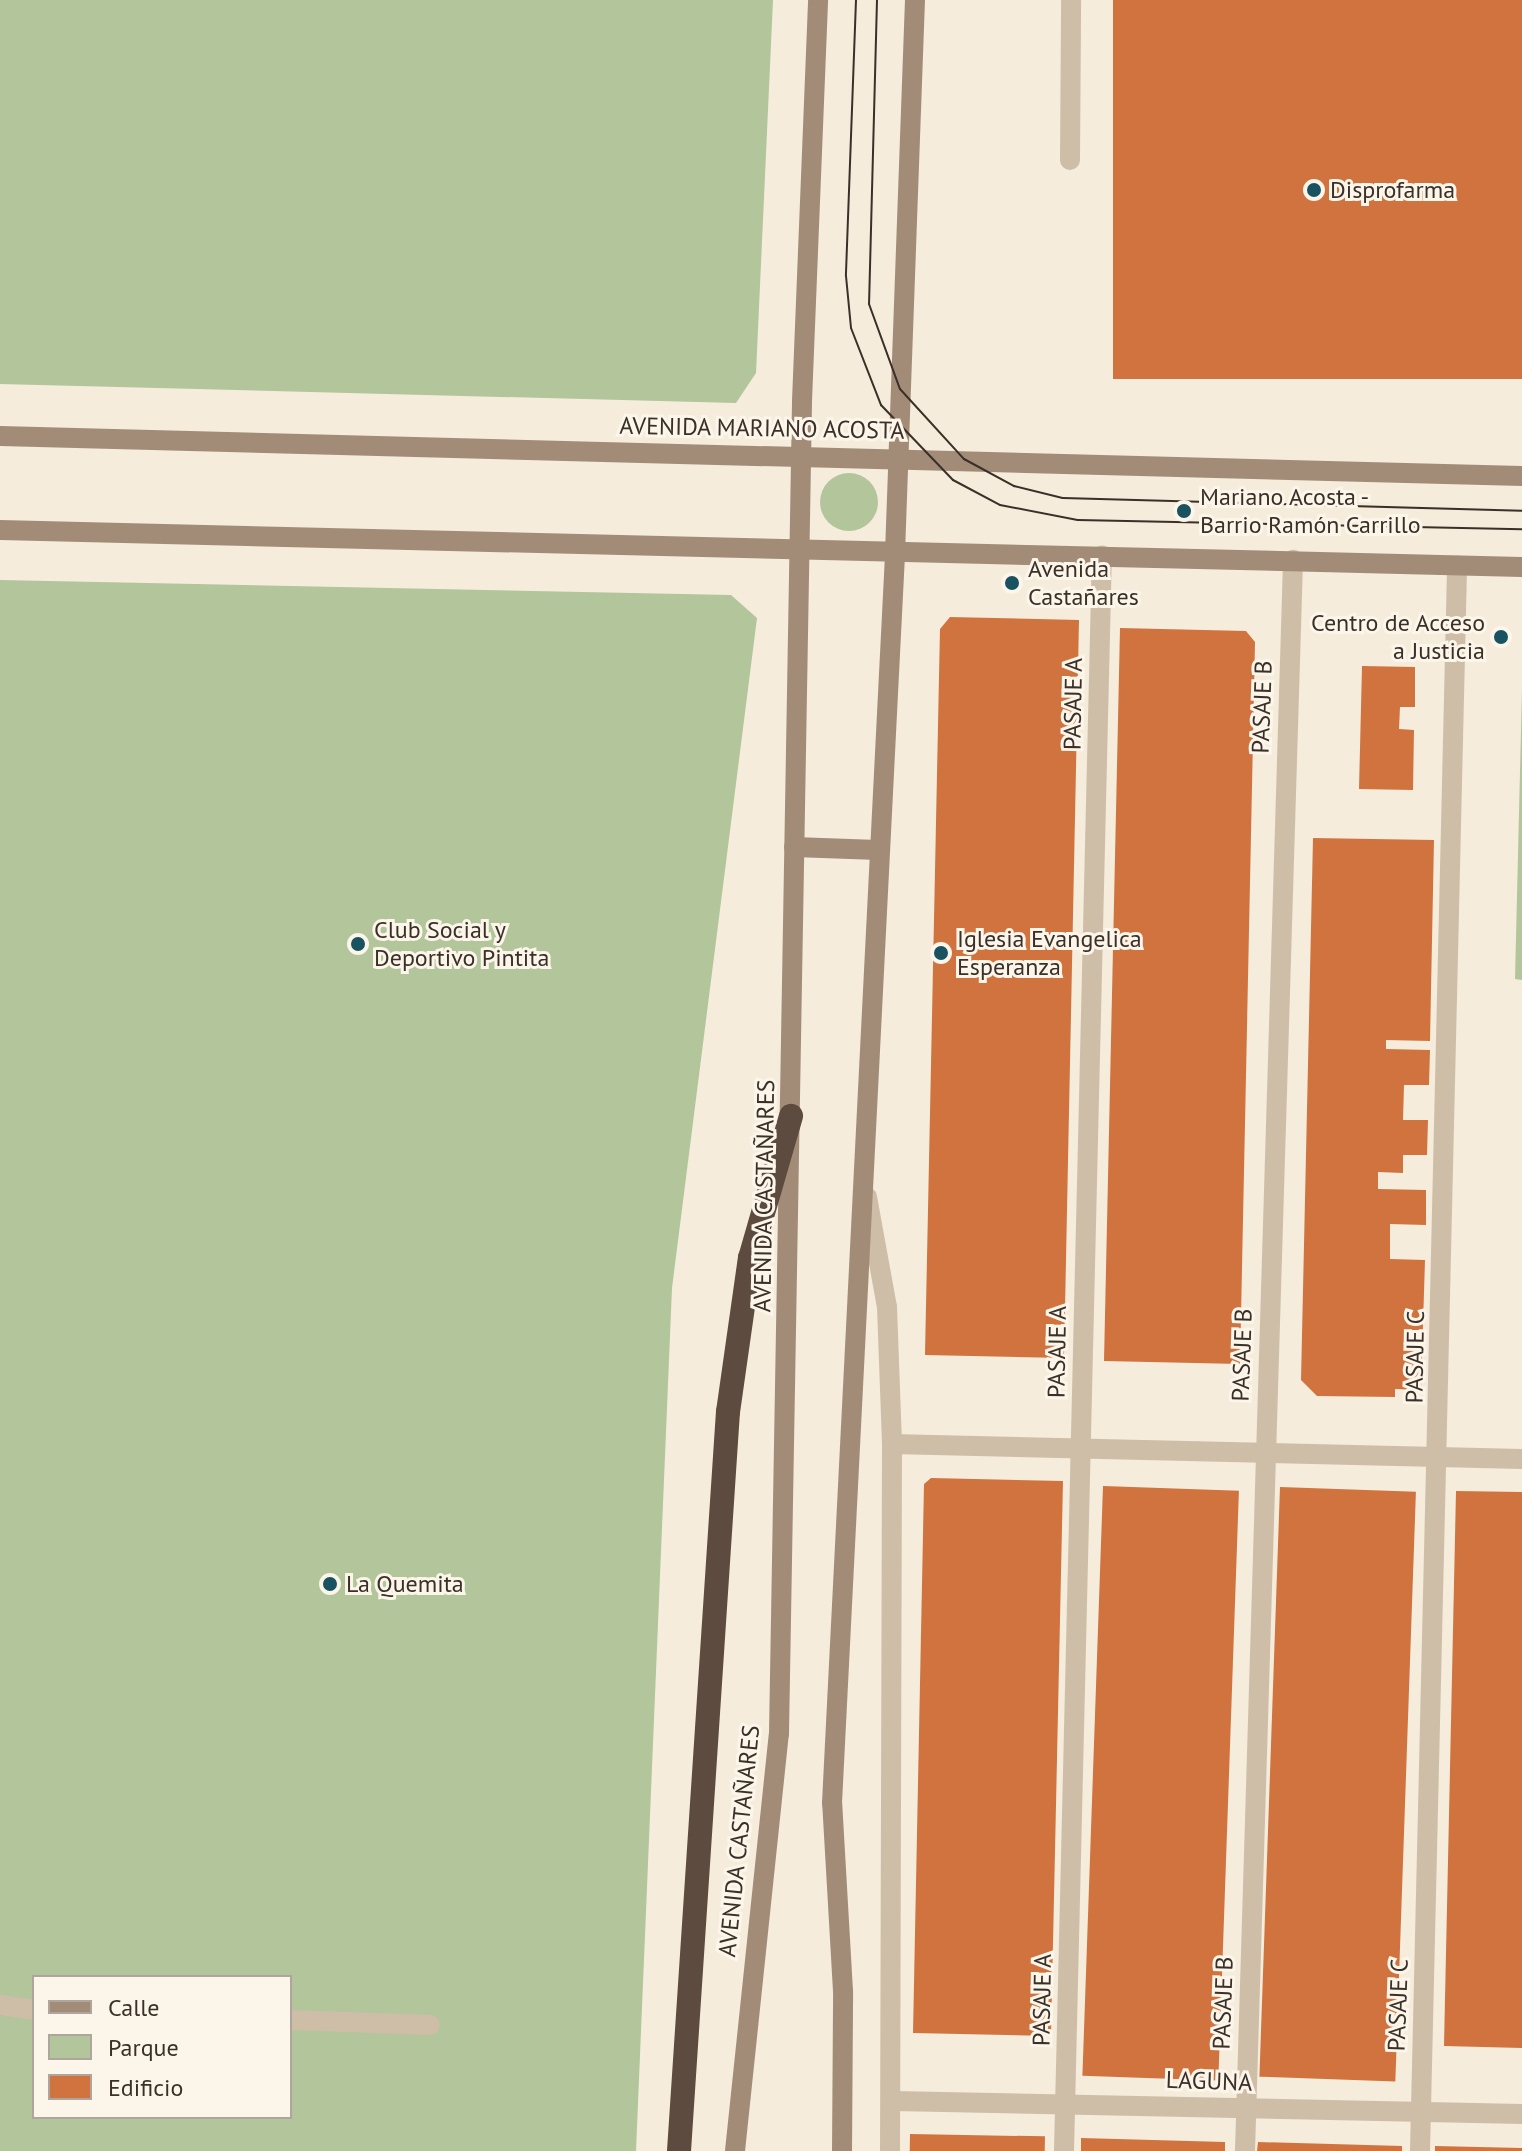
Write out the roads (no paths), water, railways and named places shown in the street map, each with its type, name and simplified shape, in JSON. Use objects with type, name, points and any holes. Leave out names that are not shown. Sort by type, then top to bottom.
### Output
[{"type":"highway","points":[[679,2151],[728,1412],[750,1258],[791,1116]]},
{"type":"main road","name":"AVENIDA CASTAÑARES","points":[[735,2151],[736,2105],[779,1734],[801,455],[818,0]]},
{"type":"main road","points":[[842,2151],[846,2083],[832,1803],[860,1162],[895,553],[915,0]]},
{"type":"main road","name":"AVENIDA MARIANO ACOSTA","points":[[0,436],[897,456],[1522,476]]},
{"type":"main road","points":[[0,530],[1522,567]]},
{"type":"main road","points":[[794,847],[878,850]]},
{"type":"street","points":[[1070,160],[1071,0]]},
{"type":"street","name":"PASAJE A","points":[[1064,2151],[1102,555]]},
{"type":"street","name":"PASAJE B","points":[[1245,2151],[1293,560]]},
{"type":"street","name":"PASAJE C","points":[[1420,2151],[1439,1457],[1457,565]]},
{"type":"street","points":[[860,1162],[887,1307],[892,1444],[893,2101],[890,2151]]},
{"type":"street","points":[[892,1444],[1522,1459]]},
{"type":"street","points":[[0,2005],[32,2010]]},
{"type":"street","points":[[292,2020],[430,2025]]},
{"type":"street","name":"LAGUNA","points":[[893,2101],[1065,2101],[1421,2114],[1522,2114]]},
{"type":"tram line","points":[[856,0],[846,276],[851,328],[881,405],[953,480],[1000,505],[1078,520],[1522,529]]},
{"type":"tram line","points":[[877,0],[869,304],[900,389],[964,459],[1014,486],[1063,498],[1522,511]]},
{"type":"place","name":"Disprofarma","points":[[1314,190]]},
{"type":"place","name":"Mariano Acosta - Barrio Ramón Carrillo","points":[[1184,511]]},
{"type":"place","name":"Avenida Castañares","points":[[1012,583]]},
{"type":"place","name":"Centro de Acceso a Justicia","points":[[1501,637]]},
{"type":"place","name":"Club Social y Deportivo Pintita","points":[[358,944]]},
{"type":"place","name":"Iglesia Evangelica Esperanza","points":[[941,953]]},
{"type":"place","name":"La Quemita","points":[[330,1584]]}]
